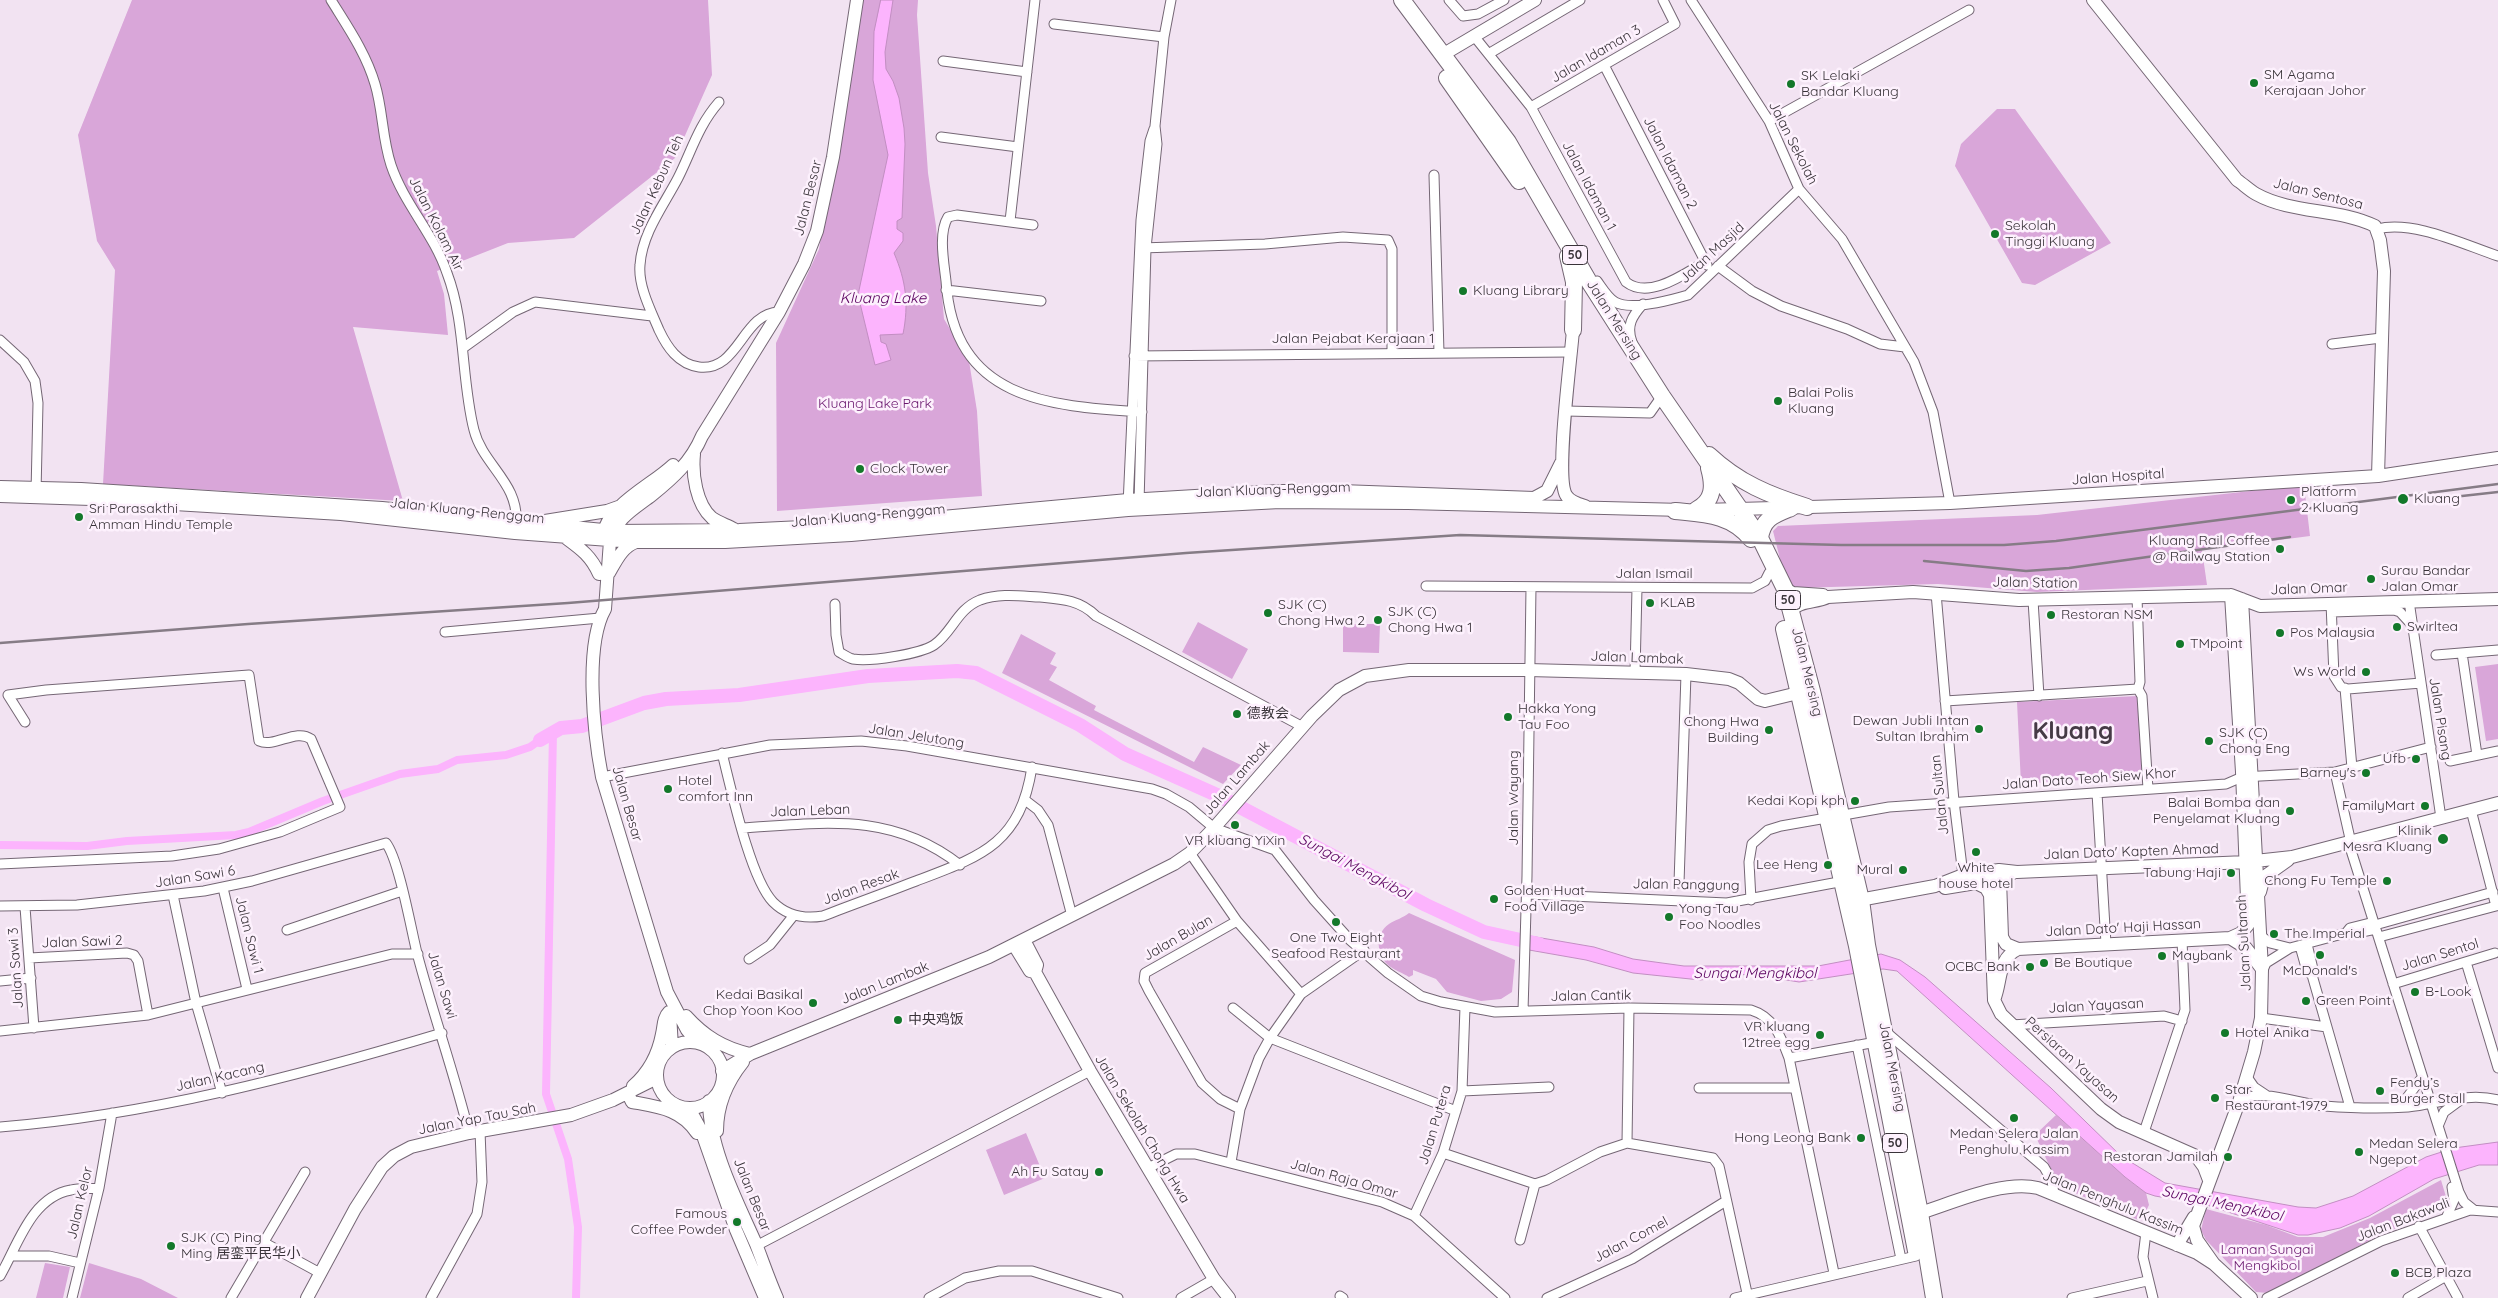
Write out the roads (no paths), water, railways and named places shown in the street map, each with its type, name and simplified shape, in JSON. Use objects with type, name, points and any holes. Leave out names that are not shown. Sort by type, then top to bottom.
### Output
[{"type":"highway","points":[[1391,0],[1557,233],[1570,261],[1574,282],[1573,330]]},
{"type":"highway","name":"Jalan Mersing","points":[[1402,0],[1508,142],[1588,280],[1662,396],[1739,509],[1785,588],[1804,666],[1834,815],[1854,901],[1870,987],[1920,1213],[1934,1298]]},
{"type":"highway","points":[[1573,330],[1581,305],[1591,299],[1599,305],[1624,343],[1636,355]]},
{"type":"highway","points":[[1689,436],[1719,464],[1746,483],[1768,495],[1799,507]]},
{"type":"highway","points":[[1696,510],[1704,506],[1711,496],[1712,479],[1708,463]]},
{"type":"highway","points":[[1674,511],[1713,514],[1726,519],[1756,539],[1770,516],[1799,507]]},
{"type":"highway","name":"Jalan Mersing","points":[[1756,539],[1778,599],[1798,694],[1834,815]]},
{"type":"highway","points":[[1798,694],[1805,687],[1804,666]]},
{"type":"highway","name":"Jalan Mersing","points":[[1881,1037],[1909,1258],[1924,1298]]},
{"type":"street","name":"Jalan Kolam Air","points":[[330,0],[352,33],[375,84],[382,131],[393,170],[447,272],[462,348],[474,430],[489,459],[510,489],[516,510],[516,527]]},
{"type":"street","name":"Jalan Besar","points":[[607,536],[624,515],[660,489],[694,454],[702,436],[779,312],[804,264],[821,219],[833,157],[857,0]]},
{"type":"street","points":[[1010,221],[1035,0]]},
{"type":"street","points":[[1134,505],[1132,412],[1139,356],[1143,248],[1157,144],[1155,126],[1164,37],[1171,0]]},
{"type":"street","points":[[1449,0],[1463,16],[1478,14],[1504,0]]},
{"type":"street","points":[[1444,54],[1535,0]]},
{"type":"street","points":[[1490,53],[1580,0]]},
{"type":"street","name":"Jalan Idaman 3","points":[[1531,107],[1675,24],[1663,0]]},
{"type":"street","name":"Jalan Sekolah","points":[[1691,0],[1769,121],[1800,189],[1842,239],[1914,362],[1933,412],[1950,503]]},
{"type":"street","name":"Jalan Sentosa","points":[[2093,0],[2237,180],[2256,194],[2277,202],[2365,221],[2377,229]]},
{"type":"street","points":[[1769,121],[1968,10]]},
{"type":"street","points":[[1054,24],[1164,37]]},
{"type":"street","points":[[1459,77],[1454,60],[1455,54],[1474,36]]},
{"type":"street","name":"Jalan Idaman 1","points":[[1474,36],[1490,53],[1531,107],[1626,282],[1631,286],[1639,288],[1658,286],[1705,262]]},
{"type":"street","points":[[943,61],[1027,72]]},
{"type":"street","name":"Jalan Idaman 2","points":[[1604,65],[1711,273]]},
{"type":"street","name":"Jalan Kebun Teh","points":[[720,102],[705,118],[644,243],[640,274],[652,316],[664,340],[678,358],[698,367],[708,367],[725,360],[760,317],[769,312],[779,312]]},
{"type":"street","points":[[941,137],[1018,147]]},
{"type":"street","points":[[1434,175],[1439,353]]},
{"type":"street","name":"Jalan Masjid","points":[[1568,243],[1614,302],[1622,305],[1669,301],[1688,295],[1800,189]]},
{"type":"street","points":[[1033,225],[956,215],[948,217],[944,224],[946,290],[955,329],[966,349],[998,383],[1029,398],[1069,407],[1142,412]]},
{"type":"street","points":[[2378,476],[2384,271],[2377,229],[2389,226],[2407,227],[2498,256]]},
{"type":"street","points":[[1143,248],[1266,244],[1357,236],[1388,240],[1392,249],[1392,353]]},
{"type":"street","points":[[1718,266],[1752,291],[1795,311],[1847,329],[1880,344],[1905,346]]},
{"type":"street","points":[[946,290],[1041,301]]},
{"type":"street","points":[[462,348],[513,312],[535,302],[652,316]]},
{"type":"street","points":[[1636,355],[1630,338],[1629,326],[1632,315],[1642,304]]},
{"type":"street","points":[[1573,330],[1561,463],[1565,494],[1571,501],[1592,509]]},
{"type":"street","points":[[2332,344],[2381,338]]},
{"type":"street","points":[[0,340],[24,362],[36,381],[38,403],[36,492]]},
{"type":"street","name":"Jalan Pejabat Kerajaan 1","points":[[1139,356],[1571,352]]},
{"type":"street","points":[[1134,505],[1142,412],[1139,356]]},
{"type":"street","points":[[1566,410],[1650,413],[1662,396]]},
{"type":"street","name":"Jalan Besar","points":[[672,1046],[673,1011],[602,777],[593,708],[594,658],[600,618],[605,609],[603,575],[607,536],[615,512],[666,471],[702,436]]},
{"type":"street","points":[[694,454],[693,472],[706,510],[712,517],[738,530]]},
{"type":"street","name":"Jalan Hospital","points":[[1739,509],[1950,503],[2378,476],[2498,458]]},
{"type":"street","name":"Jalan Kluang-Renggam","points":[[0,487],[36,492],[516,527],[564,537],[866,524],[1321,491],[1534,498],[1547,491],[1561,463]]},
{"type":"street","name":"Jalan Kluang-Renggam","points":[[0,496],[36,492]]},
{"type":"street","name":"Jalan Kluang-Renggam","points":[[516,527],[533,524],[636,542],[717,542],[851,535],[1134,505],[1340,502],[1674,511],[1739,509]]},
{"type":"street","points":[[533,524],[607,511],[622,506]]},
{"type":"street","points":[[564,537],[586,553],[603,575],[627,546],[636,542]]},
{"type":"street","name":"Jalan Ismail","points":[[1426,586],[1752,588],[1765,581],[1769,573]]},
{"type":"street","name":"Jalan Wayang","points":[[1523,1011],[1527,894],[1528,670],[1531,587]]},
{"type":"street","points":[[1634,673],[1637,588]]},
{"type":"street","name":"Jalan Station","points":[[1785,588],[1793,593],[1819,594],[1828,597],[1913,592],[2033,600],[2137,596],[2237,597]]},
{"type":"street","name":"Jalan Sultan","points":[[1936,593],[1954,801],[1963,875]]},
{"type":"street","points":[[835,604],[836,635],[839,652],[852,659],[888,658],[934,645],[964,610],[979,601],[994,596],[1023,596],[1071,601],[1081,604],[1096,616],[1303,727]]},
{"type":"street","points":[[2137,596],[2140,682],[2138,689],[2142,696],[2148,789]]},
{"type":"street","name":"Jalan Station","points":[[1791,610],[1801,603],[1818,602],[1828,597]]},
{"type":"street","name":"Jalan Omar","points":[[2237,597],[2260,606],[2332,607],[2409,601],[2498,598]]},
{"type":"street","name":"Jalan Sultanah","points":[[2230,938],[2241,933],[2248,925],[2250,862],[2237,597]]},
{"type":"street","points":[[2033,600],[2039,696]]},
{"type":"street","name":"Jalan Pisang","points":[[2409,601],[2441,818]]},
{"type":"street","points":[[2412,624],[2400,612],[2394,610],[2332,607],[2334,676],[2341,687],[2345,688],[2421,683]]},
{"type":"street","points":[[445,632],[600,618]]},
{"type":"street","points":[[2436,655],[2498,650]]},
{"type":"street","points":[[2462,653],[2477,755]]},
{"type":"street","name":"Jalan Lambak","points":[[748,1054],[958,971],[1019,943],[1174,864],[1190,853],[1303,727],[1339,690],[1365,676],[1409,670],[1528,670],[1686,674],[1729,679],[1739,683],[1754,696],[1765,701],[1798,694]]},
{"type":"street","points":[[1679,883],[1686,674]]},
{"type":"street","points":[[0,864],[172,856],[219,849],[280,832],[340,808],[311,739],[304,735],[269,743],[260,741],[249,675],[46,690],[8,695],[25,722]]},
{"type":"street","points":[[2345,688],[2352,768]]},
{"type":"street","points":[[1945,701],[2138,689]]},
{"type":"street","name":"Jalan Jelutong","points":[[602,777],[770,745],[861,741],[902,745],[1159,791],[1217,824]]},
{"type":"street","points":[[2226,784],[2246,777],[2335,772],[2431,747]]},
{"type":"street","points":[[2450,761],[2498,751]]},
{"type":"street","points":[[722,753],[742,828],[766,893],[781,909],[794,915],[770,945],[749,960]]},
{"type":"street","name":"Jalan Resak","points":[[794,915],[806,918],[823,916],[977,857],[997,842],[1013,824],[1025,800],[1032,767]]},
{"type":"street","points":[[2335,772],[2352,843],[2363,874],[2362,880],[2416,1058],[2420,1080],[2438,1127],[2457,1193],[2474,1210]]},
{"type":"street","points":[[2226,784],[2247,793]]},
{"type":"street","name":"Jalan Dato Teoh Siew Khor","points":[[1751,900],[1750,856],[1752,844],[1768,830],[1784,825],[1889,807],[1954,801],[2226,784]]},
{"type":"street","points":[[2097,793],[2106,944]]},
{"type":"street","points":[[1025,800],[1038,810],[1048,826],[1072,916]]},
{"type":"street","name":"Jalan Dato' Kapten Ahmad","points":[[1854,901],[1935,886],[1963,875],[1999,870],[2017,872],[2250,862],[2292,857],[2352,843],[2498,803]]},
{"type":"street","points":[[2262,972],[2266,963],[2290,948],[2346,933],[2350,928],[2376,928],[2496,906],[2472,810]]},
{"type":"street","name":"Jalan Leban","points":[[742,828],[838,822],[862,823],[913,836],[946,853],[960,865]]},
{"type":"street","name":"Jalan Cantik","points":[[1217,824],[1276,850],[1314,900],[1350,940],[1364,950],[1388,973],[1421,996],[1495,1012],[1629,1008],[1751,1010],[1763,1014],[1780,1035],[1789,1058],[1834,1273]]},
{"type":"street","name":"Jalan Sawi 6","points":[[0,906],[77,905],[223,888],[383,843],[388,845]]},
{"type":"street","name":"Jalan Sawi","points":[[388,845],[402,890],[418,954],[474,1132],[482,1182],[477,1214],[430,1298]]},
{"type":"street","points":[[1190,853],[1237,921],[1301,994]]},
{"type":"street","points":[[2258,907],[2264,877],[2292,857]]},
{"type":"street","name":"Jalan Sultanah","points":[[2214,1264],[2196,1240],[2193,1226],[2195,1216],[2239,1102],[2261,1018],[2262,972],[2260,935],[2258,907],[2250,862]]},
{"type":"street","name":"Jalan Dato' Kapten Ahmad","points":[[1935,886],[1943,888],[2000,879],[2017,872]]},
{"type":"street","points":[[2000,879],[2002,937],[2006,944],[2018,949]]},
{"type":"street","name":"Jalan Panggung","points":[[1527,894],[1727,903],[1849,880]]},
{"type":"street","points":[[1976,883],[1986,888],[1990,898],[1994,1000]]},
{"type":"street","name":"Jalan Sawi 1","points":[[223,888],[248,989]]},
{"type":"street","points":[[287,930],[402,890]]},
{"type":"street","points":[[2376,928],[2493,892]]},
{"type":"street","points":[[173,895],[196,1003],[222,1093]]},
{"type":"street","name":"Jalan Sawi 3","points":[[25,907],[34,1028]]},
{"type":"street","name":"Jalan Bulan","points":[[1237,921],[1174,955],[1144,976],[1149,991],[1202,1083],[1220,1099],[1240,1109]]},
{"type":"street","points":[[2260,935],[2270,943],[2290,948]]},
{"type":"street","points":[[2230,938],[2246,948],[2262,972]]},
{"type":"street","name":"Jalan Dato' Haji Hassan","points":[[2018,949],[2230,938]]},
{"type":"street","points":[[2144,1132],[2182,1021],[2185,1006],[2182,940]]},
{"type":"street","name":"Jalan Sekolah Chong Hwa","points":[[1019,943],[1037,965],[1035,972],[1090,1071],[1214,1279],[1229,1298]]},
{"type":"street","points":[[2304,945],[2307,972],[2312,975],[2350,1107]]},
{"type":"street","points":[[1994,1000],[1999,988],[2002,963],[2009,953],[2018,949]]},
{"type":"street","points":[[1231,1162],[1240,1109],[1256,1065],[1270,1038],[1301,994],[1364,950]]},
{"type":"street","name":"Jalan Sawi 2","points":[[29,958],[127,953],[134,955],[138,962],[148,1015]]},
{"type":"street","name":"Jalan Sentol","points":[[2393,984],[2495,953]]},
{"type":"street","points":[[0,1030],[148,1015],[392,954],[418,954]]},
{"type":"street","points":[[2466,962],[2498,1068]]},
{"type":"street","points":[[0,981],[31,978]]},
{"type":"street","name":"Persiaran Yayasan","points":[[1994,1000],[2001,1014],[2011,1025],[2100,1109],[2119,1122],[2196,1156]]},
{"type":"street","name":"Jalan Putera","points":[[1414,1216],[1443,1153],[1462,1091],[1465,1007]]},
{"type":"street","points":[[1233,1008],[1270,1038],[1456,1111]]},
{"type":"street","points":[[1627,1143],[1629,1008]]},
{"type":"street","points":[[712,1145],[691,1124],[676,1113],[659,1106],[632,1102],[629,1095],[644,1077],[656,1056],[664,1018],[673,1011],[680,1010],[695,1026],[720,1045],[748,1054]]},
{"type":"street","name":"Jalan Besar","points":[[673,1011],[697,1042],[705,1045],[717,1056]]},
{"type":"street","name":"Jalan Yayasan","points":[[2011,1025],[2164,1016],[2182,1021]]},
{"type":"street","points":[[2261,1018],[2327,1027]]},
{"type":"street","name":"Jalan Kacang","points":[[0,1127],[112,1113],[222,1093],[346,1062],[442,1033]]},
{"type":"street","points":[[1789,1058],[1857,1045],[1881,1037],[2044,1168],[2052,1181],[2054,1194]]},
{"type":"street","points":[[697,1042],[681,1043],[672,1046],[660,1060],[657,1078],[664,1095],[671,1102],[689,1108],[700,1106],[710,1101],[720,1088],[722,1071],[717,1056],[748,1054]]},
{"type":"street","name":"Jalan Mersing","points":[[1857,1045],[1878,1150],[1909,1258]]},
{"type":"street","points":[[722,1071],[748,1054]]},
{"type":"street","points":[[712,1145],[723,1096],[735,1072],[748,1054]]},
{"type":"street","points":[[2416,1058],[2421,1066],[2430,1104]]},
{"type":"street","points":[[756,1246],[1090,1071]]},
{"type":"street","points":[[2247,1077],[2254,1087],[2269,1096]]},
{"type":"street","name":"Jalan Yap Tau Sah","points":[[307,1298],[355,1209],[382,1168],[394,1156],[411,1147],[474,1132],[571,1115],[629,1095],[657,1078]]},
{"type":"street","points":[[2391,1107],[2406,1099],[2420,1080]]},
{"type":"street","points":[[1462,1091],[1549,1087]]},
{"type":"street","points":[[1699,1088],[1796,1088]]},
{"type":"street","name":"Jalan Yap Tau Sah","points":[[629,1095],[664,1095]]},
{"type":"street","points":[[2239,1102],[2244,1098],[2269,1096],[2318,1106],[2391,1107],[2430,1104],[2464,1098],[2498,1100]]},
{"type":"street","points":[[2438,1127],[2444,1112],[2464,1098]]},
{"type":"street","name":"Jalan Besar","points":[[710,1101],[712,1145],[736,1230],[765,1298]]},
{"type":"street","name":"Jalan Besar","points":[[689,1108],[712,1145],[777,1298]]},
{"type":"street","name":"Jalan Kelor","points":[[72,1298],[99,1188],[112,1113]]},
{"type":"street","points":[[1443,1153],[1535,1184],[1547,1180],[1600,1152],[1627,1143],[1713,1158],[1720,1166],[1747,1293]]},
{"type":"street","points":[[1878,1150],[1896,1147]]},
{"type":"street","points":[[2196,1156],[2207,1156],[2222,1148]]},
{"type":"street","name":"Jalan Raja Omar","points":[[1148,1168],[1176,1154],[1195,1154],[1382,1202],[1414,1216],[1504,1298]]},
{"type":"street","points":[[2196,1156],[2204,1167],[2209,1180]]},
{"type":"street","points":[[231,1298],[305,1172]]},
{"type":"street","points":[[1520,1240],[1535,1184]]},
{"type":"street","name":"Jalan Penghulu Kassim","points":[[1920,1213],[2008,1187],[2027,1185],[2054,1194],[2177,1245],[2214,1264],[2251,1298]]},
{"type":"street","points":[[0,1276],[27,1224],[41,1204],[54,1195],[71,1190],[99,1188]]},
{"type":"street","points":[[2447,1216],[2457,1193]]},
{"type":"street","name":"Jalan Comel","points":[[1547,1298],[1632,1259],[1726,1201]]},
{"type":"street","name":"Jalan Bakawali","points":[[2267,1298],[2380,1241],[2419,1226],[2447,1216],[2474,1210],[2498,1212]]},
{"type":"street","name":"Jalan Sultanah","points":[[2177,1245],[2195,1216]]},
{"type":"street","points":[[2419,1226],[2458,1298]]},
{"type":"street","points":[[2146,1232],[2143,1257],[2147,1281],[2153,1298]]},
{"type":"street","points":[[264,1242],[320,1273]]},
{"type":"street","points":[[12,1256],[49,1256],[80,1263]]},
{"type":"street","points":[[1735,1298],[1747,1293],[1834,1273],[1909,1258]]},
{"type":"street","points":[[929,1298],[965,1278],[999,1271],[1032,1271],[1118,1298]]},
{"type":"street","points":[[2408,1298],[2446,1276]]},
{"type":"street","points":[[1181,1298],[1214,1279]]},
{"type":"street","points":[[2072,1298],[2147,1281]]},
{"type":"water","name":"Kluang Lake","points":[[881,0],[893,0],[885,52],[886,69],[899,98],[904,128],[902,218],[897,221],[897,229],[903,233],[903,241],[894,253],[904,283],[906,313],[903,334],[880,335],[881,342],[886,344],[891,360],[875,365],[858,295],[888,155],[873,80],[874,32]]},
{"type":"water","name":"Sungai Mengkibol","points":[[1530,936],[1594,947],[1633,959],[1684,966],[1818,966],[1881,954],[1900,960],[1925,977],[2051,1088],[2121,1156],[2165,1183],[2298,1207],[2316,1208],[2353,1196],[2426,1157],[2454,1148],[2498,1142],[2498,1165],[2479,1165],[2434,1179],[2369,1216],[2340,1228],[2308,1235],[2298,1235],[2207,1205],[2146,1193],[2125,1177],[1897,971],[1883,969],[1799,982],[1749,974],[1700,980],[1633,973],[1586,960],[1529,950]]},
{"type":"waterway","name":"Sungai Mengkibol","points":[[540,740],[561,728],[582,726],[644,703],[666,699],[739,695],[868,676],[957,671],[976,673],[1080,725],[1125,754],[1219,796],[1426,905],[1484,932],[1539,944]]},
{"type":"waterway","points":[[553,732],[546,1094],[568,1159],[578,1227],[576,1298]]},
{"type":"waterway","points":[[0,845],[87,846],[127,841],[236,835],[249,832],[323,801],[400,774],[438,769],[457,760],[506,755],[530,747],[540,740]]},
{"type":"railway","points":[[0,643],[248,624],[568,603],[1186,553],[1460,535],[1841,545],[2004,545],[2056,541],[2498,484]]},
{"type":"railway","points":[[2453,497],[2498,492]]},
{"type":"railway","points":[[1924,561],[2026,571],[2069,568],[2290,537]]},
{"type":"place","name":"SM Agama Kerajaan Johor","points":[[2254,83]]},
{"type":"place","name":"SK Lelaki Bandar Kluang","points":[[1791,84]]},
{"type":"place","name":"Sekolah Tinggi Kluang","points":[[1995,234]]},
{"type":"place","name":"Kluang Library","points":[[1463,291]]},
{"type":"place","name":"Balai Polis Kluang","points":[[1778,401]]},
{"type":"place","name":"Clock Tower","points":[[860,469]]},
{"type":"place","name":"Kluang","points":[[2403,499]]},
{"type":"place","name":"Platform 2 Kluang","points":[[2291,500]]},
{"type":"place","name":"Sri Parasakthi Amman Hindu Temple","points":[[79,517]]},
{"type":"place","name":"Kluang Rail Coffee @ Railway Station","points":[[2280,549]]},
{"type":"place","name":"Surau Bandar Jalan Omar","points":[[2371,579]]},
{"type":"place","name":"KLAB","points":[[1650,603]]},
{"type":"place","name":"SJK (C) Chong Hwa 2","points":[[1268,613]]},
{"type":"place","name":"Restoran NSM","points":[[2051,615]]},
{"type":"place","name":"SJK (C) Chong Hwa 1","points":[[1378,620]]},
{"type":"place","name":"Swirltea","points":[[2397,627]]},
{"type":"place","name":"Pos Malaysia","points":[[2280,633]]},
{"type":"place","name":"TMpoint","points":[[2180,644]]},
{"type":"place","name":"Ws World","points":[[2366,672]]},
{"type":"place","name":"德教会","points":[[1237,714]]},
{"type":"place","name":"Hakka Yong Tau Foo","points":[[1508,717]]},
{"type":"place","name":"Dewan Jubli Intan Sultan Ibrahim","points":[[1979,729]]},
{"type":"place","name":"Chong Hwa Building","points":[[1769,730]]},
{"type":"place","name":"SJK (C) Chong Eng","points":[[2209,741]]},
{"type":"place","name":"Ufb","points":[[2416,759]]},
{"type":"place","name":"Barney's","points":[[2366,773]]},
{"type":"place","name":"Hotel comfort Inn","points":[[668,789]]},
{"type":"place","name":"Kedai Kopi kph","points":[[1855,801]]},
{"type":"place","name":"FamilyMart","points":[[2425,806]]},
{"type":"place","name":"Balai Bomba dan Penyelamat Kluang","points":[[2290,811]]},
{"type":"place","name":"VR kluang YiXin","points":[[1235,825]]},
{"type":"place","name":"Klinik Mesra Kluang","points":[[2443,839]]},
{"type":"place","name":"White house hotel","points":[[1976,852]]},
{"type":"place","name":"Lee Heng","points":[[1828,865]]},
{"type":"place","name":"Mural","points":[[1903,870]]},
{"type":"place","name":"Tabung Haji","points":[[2231,873]]},
{"type":"place","name":"Chong Fu Temple","points":[[2387,881]]},
{"type":"place","name":"Golden Huat Food Village","points":[[1494,899]]},
{"type":"place","name":"Yong Tau Foo Noodles","points":[[1669,917]]},
{"type":"place","name":"One Two Eight Seafood Restaurant","points":[[1336,922]]},
{"type":"place","name":"The Imperial","points":[[2274,934]]},
{"type":"place","name":"McDonald's","points":[[2320,955]]},
{"type":"place","name":"Maybank","points":[[2162,956]]},
{"type":"place","name":"Be Boutique","points":[[2044,963]]},
{"type":"place","name":"OCBC Bank","points":[[2030,967]]},
{"type":"place","name":"B-Look","points":[[2415,992]]},
{"type":"place","name":"Green Point","points":[[2306,1001]]},
{"type":"place","name":"Kedai Basikal Chop Yoon Koo","points":[[813,1003]]},
{"type":"place","name":"中央鸡饭","points":[[898,1020]]},
{"type":"place","name":"Hotel Anika","points":[[2225,1033]]},
{"type":"place","name":"VR kluang 12tree egg","points":[[1820,1035]]},
{"type":"place","name":"Fendy’s Burger Stall","points":[[2380,1091]]},
{"type":"place","name":"Star Restaurant 1979","points":[[2215,1098]]},
{"type":"place","name":"Medan Selera Jalan Penghulu Kassim","points":[[2014,1118]]},
{"type":"place","name":"Hong Leong Bank","points":[[1861,1138]]},
{"type":"place","name":"Medan Selera Ngepot","points":[[2359,1152]]},
{"type":"place","name":"Restoran Jamilah","points":[[2228,1157]]},
{"type":"place","name":"Ah Fu Satay","points":[[1099,1172]]},
{"type":"place","name":"Famous Coffee Powder","points":[[737,1222]]},
{"type":"place","name":"SJK (C) Ping Ming 居銮平民华小","points":[[171,1246]]},
{"type":"place","name":"BCB Plaza","points":[[2395,1273]]},
{"type":"district","name":"Kluang","points":[[2073,732]]},
{"type":"park label","name":"Kluang Lake Park","points":[[875,404]]},
{"type":"park label","name":"Laman Sungai Mengkibol","points":[[2267,1258]]}]
